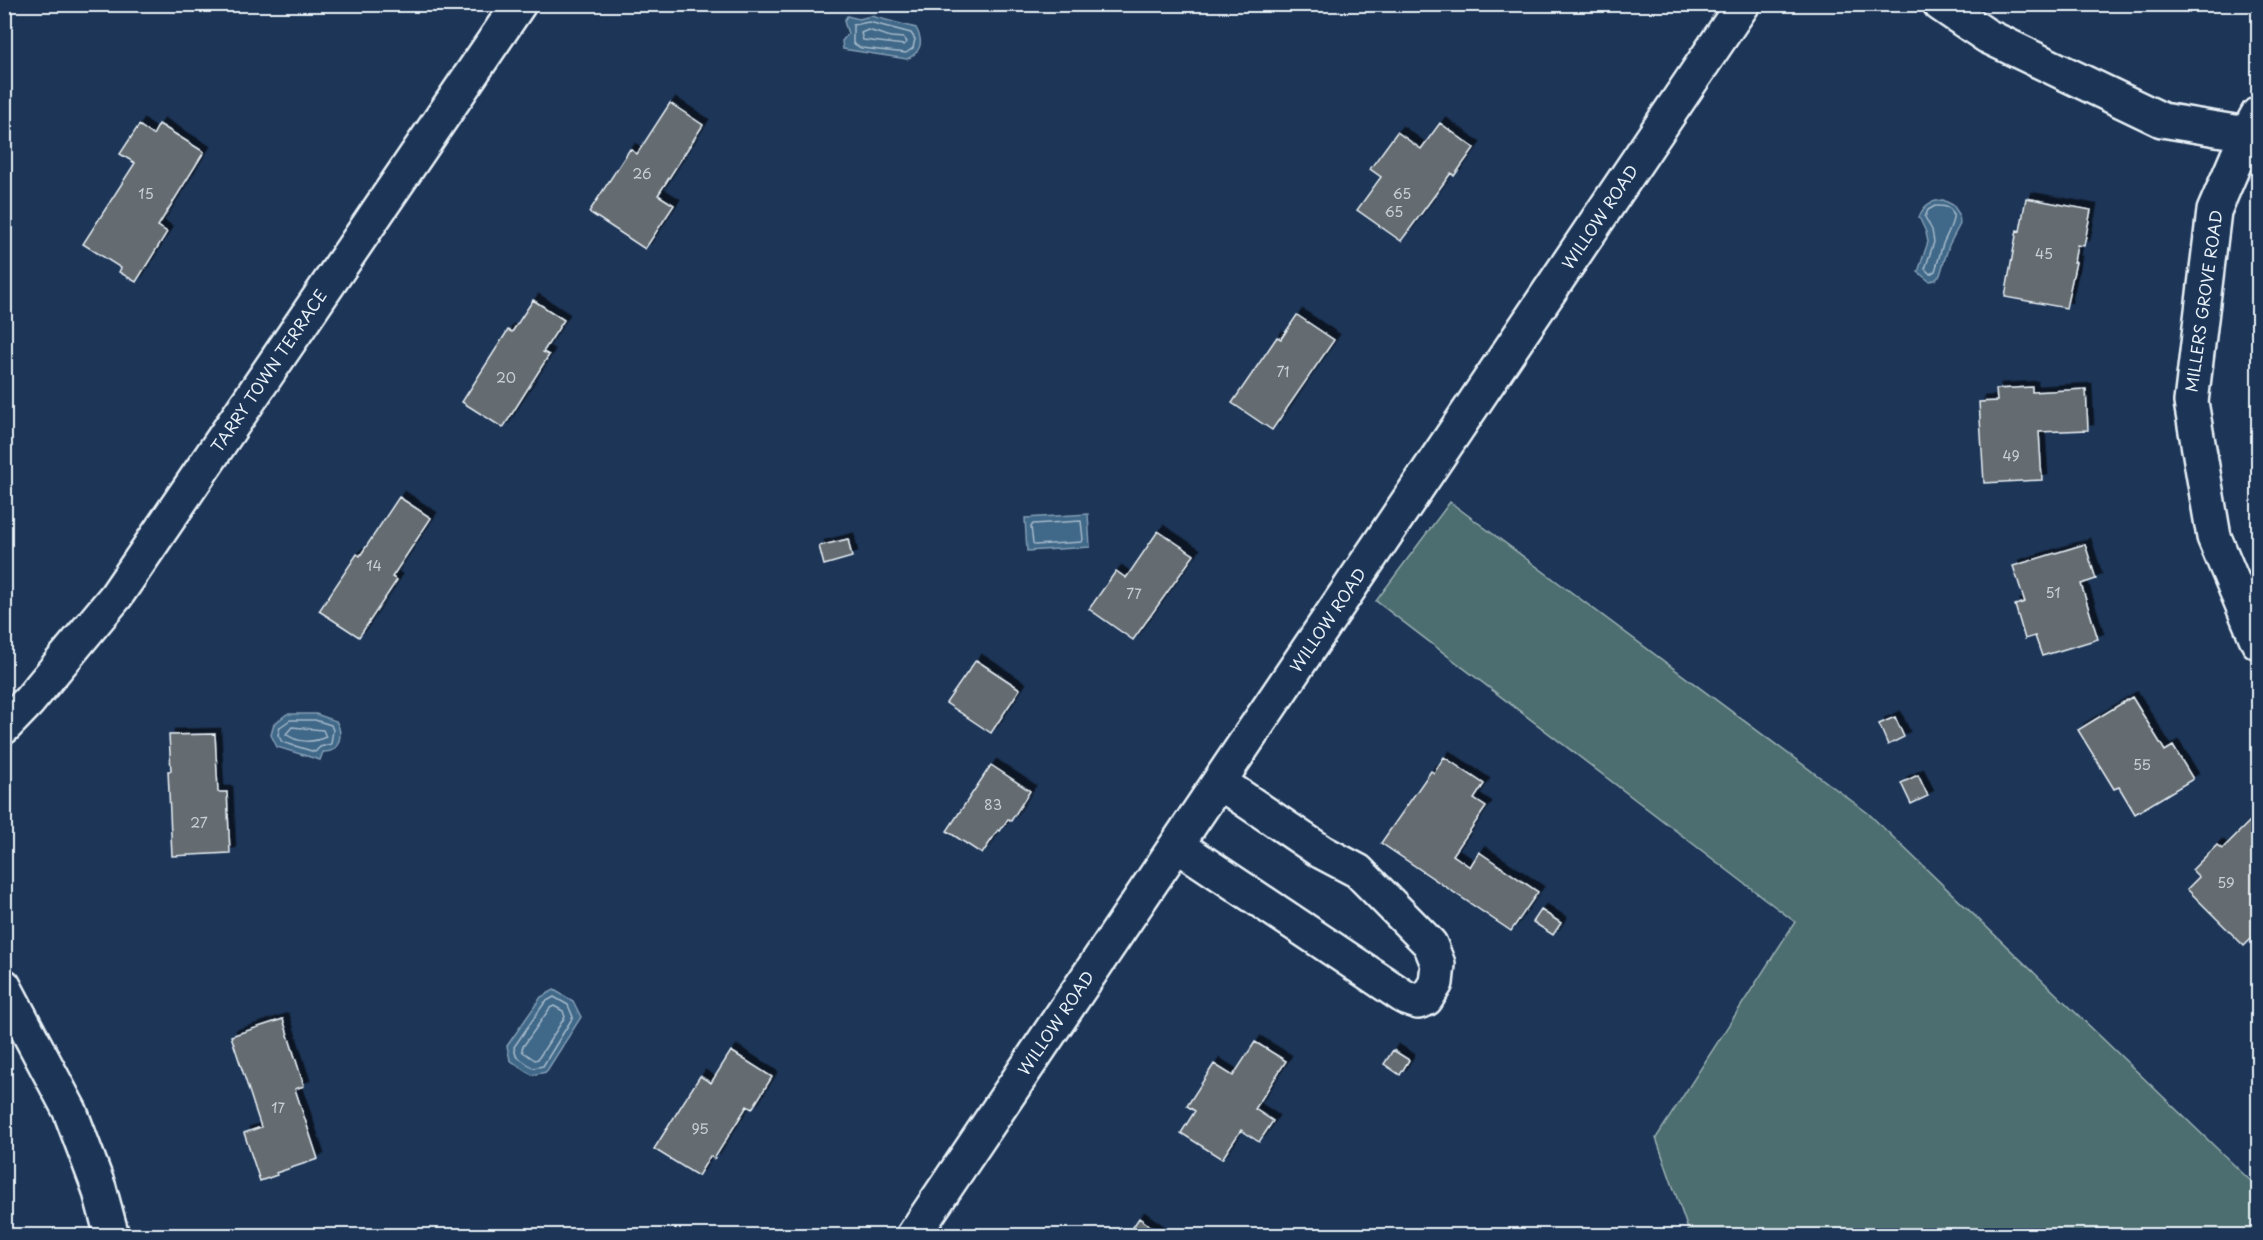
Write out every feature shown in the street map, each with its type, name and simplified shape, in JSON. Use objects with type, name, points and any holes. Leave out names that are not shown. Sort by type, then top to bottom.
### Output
[{"type":"street","name":"TARRY TOWN TERRACE","points":[[4,727],[29,701],[116,596],[519,4]]},
{"type":"street","name":"WILLOW ROAD","points":[[913,1236],[1743,4]]},
{"type":"street","name":"MILLERS GROVE ROAD","points":[[1940,4],[1987,36],[2162,120],[2253,124],[2214,211],[2191,402],[2214,537],[2259,642]]},
{"type":"street","points":[[1177,845],[1406,998],[1418,1002],[1426,999],[1436,983],[1438,964],[1430,944],[1358,871],[1322,852],[1219,782]]},
{"type":"street","points":[[4,986],[70,1111],[99,1188],[112,1236]]},
{"type":"green space","points":[[1450,502],[1868,813],[2258,1188],[2258,1235],[1690,1235],[1656,1138],[1795,922],[1376,601]]},
{"type":"water","points":[[847,16],[859,19],[871,16],[916,28],[920,46],[907,59],[843,49],[842,41],[848,34],[844,21]]},
{"type":"water","points":[[1943,200],[1953,205],[1959,214],[1960,224],[1949,245],[1940,275],[1935,280],[1929,281],[1918,272],[1928,242],[1919,217],[1928,204]]},
{"type":"water","points":[[1088,514],[1090,547],[1027,551],[1025,518]]},
{"type":"water","points":[[287,714],[316,714],[336,721],[340,736],[337,746],[323,752],[320,760],[277,747],[271,735],[274,724]]},
{"type":"water","points":[[554,990],[573,1001],[581,1017],[546,1072],[532,1075],[510,1060],[507,1046],[541,997]]},
{"type":"building","points":[[670,103],[703,125],[658,195],[674,205],[645,249],[589,212],[630,149],[637,154]]},
{"type":"building","points":[[1440,123],[1474,148],[1454,176],[1451,173],[1401,241],[1357,210],[1381,177],[1370,169],[1397,132],[1421,149]]},
{"type":"building","points":[[159,124],[204,152],[158,226],[167,232],[136,282],[119,272],[121,268],[83,244],[135,163],[120,154],[139,125],[153,135]]},
{"type":"building","points":[[2026,198],[2091,210],[2084,246],[2077,245],[2074,262],[2076,262],[2066,308],[2005,297],[2017,230],[2020,231]]},
{"type":"building","points":[[533,300],[564,320],[543,352],[549,355],[503,428],[462,402],[508,330],[512,332]]},
{"type":"building","points":[[1297,315],[1334,340],[1272,430],[1232,403],[1277,337],[1281,339]]},
{"type":"building","points":[[2032,387],[2032,392],[2086,389],[2088,430],[2039,432],[2042,480],[1984,483],[1979,402],[1997,401],[1996,389]]},
{"type":"building","points":[[399,497],[431,518],[392,577],[397,580],[359,637],[319,611],[357,554],[360,556]]},
{"type":"building","points":[[1158,531],[1194,555],[1133,640],[1089,609],[1116,571],[1126,578]]},
{"type":"building","points":[[848,539],[852,557],[824,565],[819,546]]},
{"type":"building","points":[[2085,544],[2096,579],[2081,584],[2098,639],[2042,656],[2035,636],[2025,639],[2015,605],[2025,602],[2013,566]]},
{"type":"building","points":[[976,660],[1020,689],[991,733],[946,703]]},
{"type":"building","points":[[2132,697],[2165,751],[2173,746],[2193,779],[2135,814],[2119,787],[2114,789],[2078,730]]},
{"type":"building","points":[[1895,717],[1904,737],[1888,745],[1879,724]]},
{"type":"building","points":[[215,734],[218,792],[227,792],[230,853],[172,856],[168,771],[171,771],[169,735]]},
{"type":"building","points":[[1444,757],[1484,784],[1474,799],[1486,807],[1453,855],[1470,867],[1479,852],[1538,892],[1511,931],[1381,843],[1431,771],[1434,773]]},
{"type":"building","points":[[991,765],[1030,791],[1011,821],[1008,819],[1000,831],[998,830],[982,854],[947,831]]},
{"type":"building","points":[[1918,775],[1928,796],[1911,804],[1901,783]]},
{"type":"building","points":[[2251,820],[2258,827],[2258,869],[2255,873],[2258,877],[2258,932],[2244,946],[2187,889],[2199,877],[2192,870],[2217,845],[2222,849]]},
{"type":"building","points":[[1541,910],[1561,923],[1553,935],[1533,922]]},
{"type":"building","points":[[283,1019],[304,1086],[295,1089],[318,1159],[276,1173],[277,1175],[260,1181],[244,1133],[261,1127],[231,1036]]},
{"type":"building","points":[[1255,1042],[1286,1061],[1255,1109],[1273,1121],[1259,1142],[1241,1130],[1222,1159],[1181,1133],[1195,1111],[1187,1106],[1214,1064],[1233,1076]]},
{"type":"building","points":[[1393,1050],[1409,1060],[1400,1075],[1384,1064]]},
{"type":"building","points":[[731,1051],[772,1077],[752,1109],[747,1106],[714,1159],[710,1156],[698,1176],[654,1149],[700,1076],[711,1083]]},
{"type":"building","points":[[1139,1218],[1164,1236],[1127,1236]]}]
